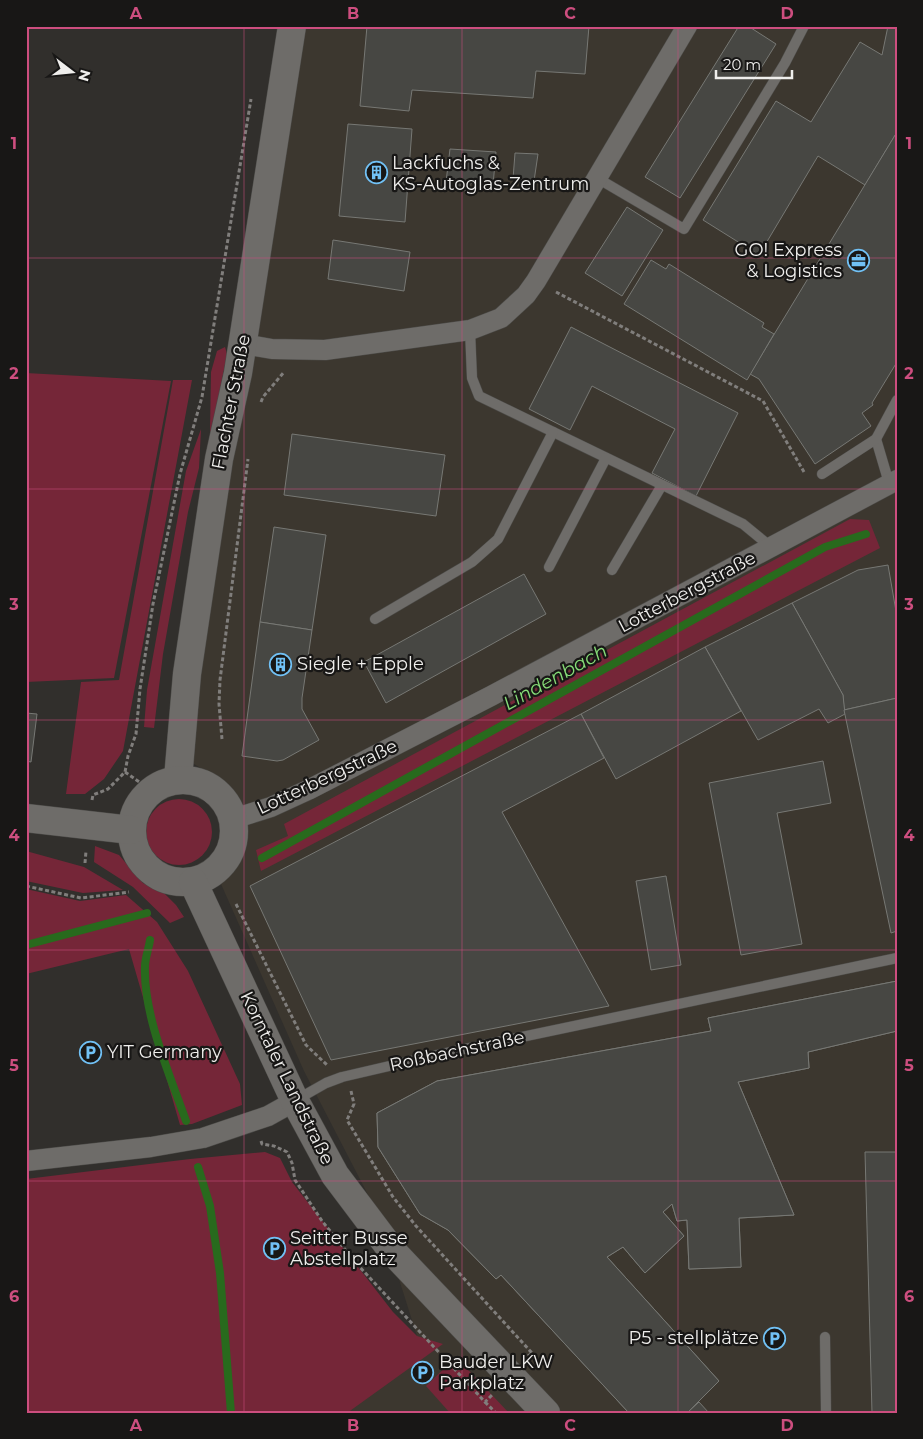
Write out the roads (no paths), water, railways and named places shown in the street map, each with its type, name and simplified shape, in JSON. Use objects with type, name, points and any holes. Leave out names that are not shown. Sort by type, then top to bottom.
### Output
[{"type":"main road","name":"Flachter Straße","points":[[178,779],[187,674],[219,459],[243,344],[292,26]]},
{"type":"main road","points":[[178,779],[196,781],[213,789],[226,802],[233,819],[234,840],[226,859],[212,873],[194,882],[170,881],[150,871],[136,852],[131,830],[134,815],[141,801],[151,790],[163,783],[178,779]]},
{"type":"main road","points":[[26,818],[131,830]]},
{"type":"main road","name":"Korntaler Landstraße","points":[[194,882],[295,1100],[335,1175],[393,1252],[546,1413]]},
{"type":"street","points":[[243,344],[294,351],[325,350],[470,330],[501,318],[526,295],[536,281],[687,26]]},
{"type":"street","name":"Lotterbergstraße","points":[[233,819],[271,807],[308,790],[492,696],[893,481]]},
{"type":"street","name":"Roßbachstraße","points":[[26,1161],[142,1148],[203,1138],[268,1116],[295,1100]]},
{"type":"lane","points":[[597,178],[684,230],[785,63],[804,26]]},
{"type":"lane","points":[[470,330],[472,378],[479,396],[743,524],[771,547]]},
{"type":"lane","points":[[822,474],[876,439],[897,400]]},
{"type":"lane","points":[[375,619],[472,562],[498,539],[553,432]]},
{"type":"lane","points":[[876,439],[893,481]]},
{"type":"lane","points":[[549,567],[606,458]]},
{"type":"lane","points":[[612,570],[662,485]]},
{"type":"lane","name":"Roßbachstraße","points":[[295,1100],[326,1083],[342,1077],[450,1052],[897,958]]},
{"type":"lane","points":[[825,1337],[826,1413]]},
{"type":"waterway","name":"Lindenbach","points":[[262,858],[825,547],[866,534]]},
{"type":"waterway","name":"Lindenbach","points":[[26,945],[147,913]]},
{"type":"waterway","points":[[150,940],[145,966],[148,1004],[165,1065],[186,1121]]},
{"type":"waterway","points":[[198,1167],[210,1206],[220,1273],[231,1413]]},
{"type":"place","name":"Lackfuchs & KS-Autoglas-Zentrum","points":[[376,173]]},
{"type":"place","name":"GO! Express & Logistics","points":[[858,260]]},
{"type":"place","name":"Siegle + Epple","points":[[281,664]]},
{"type":"place","name":"YIT Germany","points":[[91,1052]]},
{"type":"place","name":"Seitter Busse Abstellplatz","points":[[274,1248]]},
{"type":"place","name":"P5 - stellplätze","points":[[775,1338]]},
{"type":"place","name":"Bauder LKW Parkplatz","points":[[423,1372]]}]
